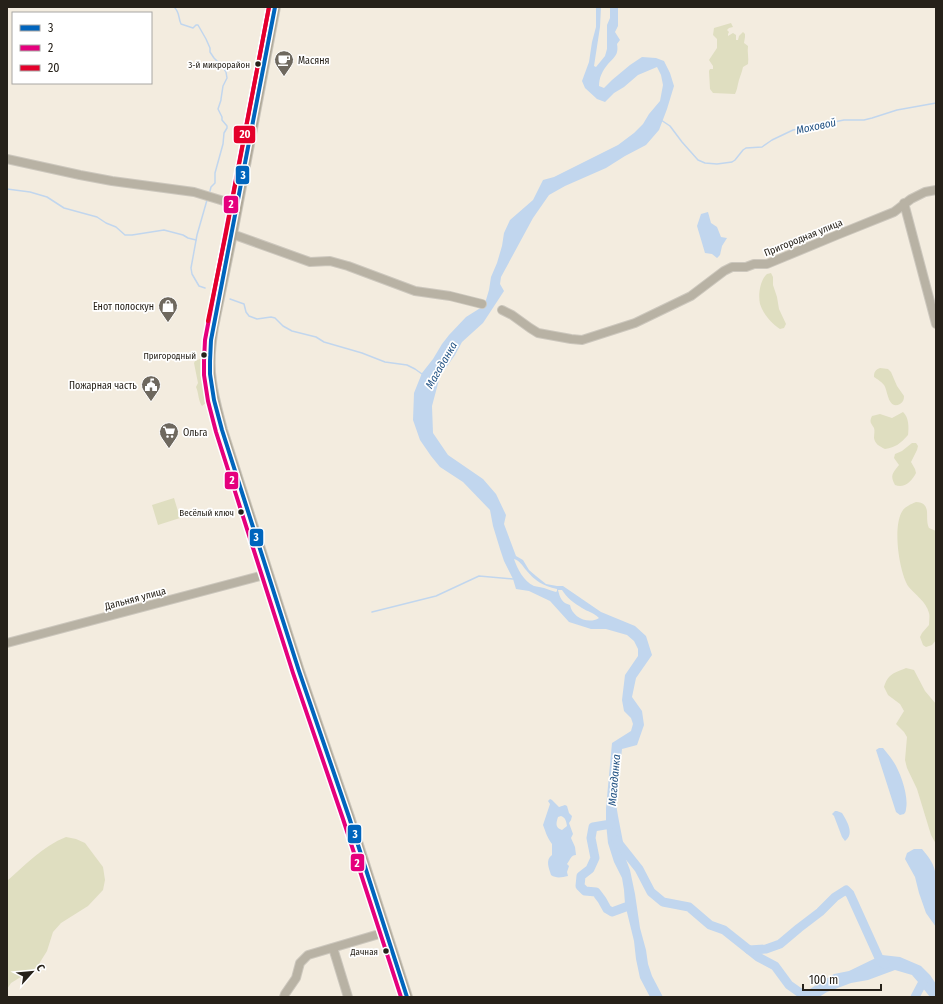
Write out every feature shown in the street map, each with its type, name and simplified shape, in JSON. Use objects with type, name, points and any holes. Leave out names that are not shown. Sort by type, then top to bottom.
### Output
[{"type":"main road","points":[[275,7],[210,342],[211,380],[213,395],[222,430],[407,997]]},
{"type":"street","points":[[7,159],[112,181],[194,192],[237,205]]},
{"type":"street","name":"Пригородная улица","points":[[502,310],[538,333],[582,340],[635,323],[690,296],[724,271],[732,267],[767,264],[894,212],[911,199],[925,192],[936,190]]},
{"type":"street","points":[[904,203],[936,324]]},
{"type":"street","points":[[232,234],[310,262],[330,261],[348,266],[415,291],[450,296],[482,304]]},
{"type":"street","name":"Дальняя улица","points":[[7,642],[268,574]]},
{"type":"street","points":[[284,997],[284,994],[296,978],[300,963],[308,955],[386,932]]},
{"type":"street","points":[[333,948],[348,997]]},
{"type":"green space","points":[[731,23],[733,27],[727,30],[729,32],[728,36],[733,33],[736,35],[736,40],[738,40],[739,36],[743,32],[745,34],[744,43],[748,46],[748,64],[743,67],[735,94],[713,93],[710,89],[709,71],[710,69],[713,69],[713,66],[709,60],[717,48],[717,39],[713,35],[714,28]]},
{"type":"green space","points":[[771,273],[779,309],[786,324],[784,328],[780,329],[768,318],[760,304],[759,292],[761,284],[767,274]]},
{"type":"green space","points":[[200,359],[207,402],[202,406],[196,387],[198,383],[194,363]]},
{"type":"green space","points":[[880,368],[888,369],[891,372],[897,386],[904,396],[903,401],[900,404],[896,405],[891,402],[884,385],[874,377],[875,371]]},
{"type":"green space","points":[[903,412],[907,420],[908,435],[895,446],[885,449],[879,446],[875,442],[874,438],[874,429],[871,424],[872,416],[880,414],[892,418]]},
{"type":"green space","points":[[912,443],[916,443],[918,446],[911,462],[916,473],[907,484],[902,486],[895,485],[892,475],[899,465],[894,458],[895,454],[902,451]]},
{"type":"green space","points":[[174,498],[180,518],[158,525],[152,505]]},
{"type":"green space","points":[[916,502],[924,505],[927,512],[929,528],[936,531],[936,640],[932,645],[926,647],[923,645],[920,637],[929,625],[928,609],[908,586],[902,570],[897,537],[900,517],[904,509]]},
{"type":"green space","points":[[906,668],[914,670],[925,691],[936,704],[936,844],[931,835],[917,789],[907,768],[905,760],[907,737],[896,724],[904,711],[900,704],[888,695],[884,687],[887,679]]},
{"type":"green space","points":[[66,837],[85,843],[103,867],[105,880],[103,890],[88,906],[61,923],[53,932],[47,951],[37,967],[11,983],[7,989],[7,881],[50,845]]},
{"type":"water","points":[[596,7],[601,7],[600,27],[594,66],[596,67],[605,56],[607,49],[607,25],[610,18],[610,7],[618,7],[618,26],[615,32],[620,40],[617,44],[616,56],[601,75],[599,86],[604,88],[630,65],[642,57],[656,58],[664,61],[674,86],[659,130],[646,145],[606,168],[565,186],[549,195],[533,218],[501,277],[500,284],[504,291],[483,323],[462,342],[440,376],[432,406],[433,433],[448,455],[483,479],[496,494],[506,515],[504,524],[516,556],[523,560],[529,570],[546,584],[563,586],[601,612],[635,626],[646,636],[652,655],[636,678],[632,697],[642,711],[644,725],[637,745],[622,749],[616,804],[625,857],[630,870],[648,964],[652,976],[663,997],[650,997],[640,978],[634,941],[625,904],[622,878],[614,862],[608,843],[606,823],[612,743],[631,731],[633,724],[631,718],[624,711],[622,700],[625,675],[638,656],[638,649],[634,641],[627,635],[606,629],[591,629],[569,622],[550,601],[529,591],[516,589],[500,549],[490,510],[463,482],[440,467],[420,440],[413,420],[414,393],[422,373],[449,335],[466,317],[482,307],[486,300],[491,277],[502,246],[504,233],[510,220],[533,200],[543,180],[554,177],[618,145],[643,124],[660,101],[663,85],[661,75],[657,67],[638,75],[614,93],[605,102],[597,99],[585,88],[582,81],[589,62],[596,27]],"holes":[[[514,559],[519,562],[536,580],[543,585],[557,589],[557,591],[554,592],[530,584],[521,574]],[[558,590],[562,590],[573,602],[595,614],[599,618],[590,621],[581,619],[574,613],[570,605],[562,600]]]},
{"type":"water","points":[[708,212],[711,223],[717,227],[721,237],[727,238],[722,246],[720,255],[717,258],[712,254],[705,253],[697,226],[701,214]]},
{"type":"water","points":[[883,748],[891,757],[901,777],[907,804],[904,814],[900,815],[896,812],[876,750]]},
{"type":"water","points":[[550,799],[552,800],[559,807],[565,805],[567,806],[569,813],[572,816],[569,823],[573,834],[571,838],[575,847],[576,855],[572,857],[567,864],[569,866],[567,872],[568,876],[555,877],[551,875],[548,862],[552,855],[552,844],[543,825],[550,804],[548,801]],"holes":[[[561,816],[566,820],[567,826],[562,830],[557,827],[558,817]]]},
{"type":"water","points":[[835,811],[842,813],[849,827],[849,835],[845,841],[832,814]]},
{"type":"water","points":[[914,849],[922,849],[933,864],[936,876],[936,927],[926,913],[915,877],[905,859],[907,853]]},
{"type":"water","points":[[882,955],[900,957],[921,966],[936,984],[936,997],[930,997],[912,975],[895,970],[868,980],[851,983],[827,992],[819,997],[797,997],[834,974],[849,971]]},
{"type":"waterway","points":[[174,7],[178,13],[181,24],[193,28],[198,25],[206,39],[210,52],[226,72],[227,78],[223,86],[218,109],[227,128],[224,133],[223,144],[215,173],[215,183],[211,187],[210,191]]},
{"type":"waterway","name":"Моховой","points":[[661,120],[670,126],[698,160],[705,163],[717,164],[732,162],[746,148],[762,147],[772,140],[793,130],[844,120],[864,120],[897,110],[936,103]]},
{"type":"waterway","points":[[7,189],[30,192],[47,197],[64,208],[97,217],[116,227],[125,235],[164,230],[196,240]]},
{"type":"waterway","points":[[205,288],[199,286],[192,274],[191,268],[197,235],[207,200]]},
{"type":"waterway","points":[[230,299],[244,304],[246,312],[249,316],[257,319],[271,317],[275,318],[283,326],[292,331],[316,337],[324,342],[362,353],[385,362],[407,365],[422,374]]},
{"type":"waterway","points":[[372,612],[436,596],[479,576],[513,579]]},
{"type":"waterway","points":[[611,824],[593,827],[591,838],[595,858],[590,869],[581,876],[580,886],[585,891],[596,892],[607,909],[612,912],[631,905]]},
{"type":"waterway","name":"Магаданка","points":[[616,840],[639,869],[651,892],[663,902],[689,907],[710,925],[724,930],[758,957],[775,966],[789,985],[808,997]]},
{"type":"waterway","name":"Магаданка","points":[[749,950],[766,949],[780,944],[820,912],[835,897],[846,890],[850,894],[879,958],[885,964]]},
{"type":"waterway","points":[[915,997],[925,978]]},
{"type":"transit line","name":"2","points":[[269,7],[205,340],[204,375],[208,401],[216,432],[293,673],[343,819],[401,997]]},
{"type":"transit line","name":"20","points":[[208,321],[269,7]]},
{"type":"transit line","name":"3","points":[[275,7],[211,340],[210,374],[214,400],[222,430],[299,671],[349,817],[407,997]]},
{"type":"place","name":"3-й микрорайон","points":[[258,64]]},
{"type":"place","name":"Масяня","points":[[284,77]]},
{"type":"place","name":"Енот полоскун","points":[[168,323]]},
{"type":"place","name":"Пригородный","points":[[204,355]]},
{"type":"place","name":"Пожарная часть","points":[[151,402]]},
{"type":"place","name":"Ольга","points":[[169,449]]},
{"type":"place","name":"Весёлый ключ","points":[[241,512]]},
{"type":"place","name":"Дачная","points":[[386,951]]}]
